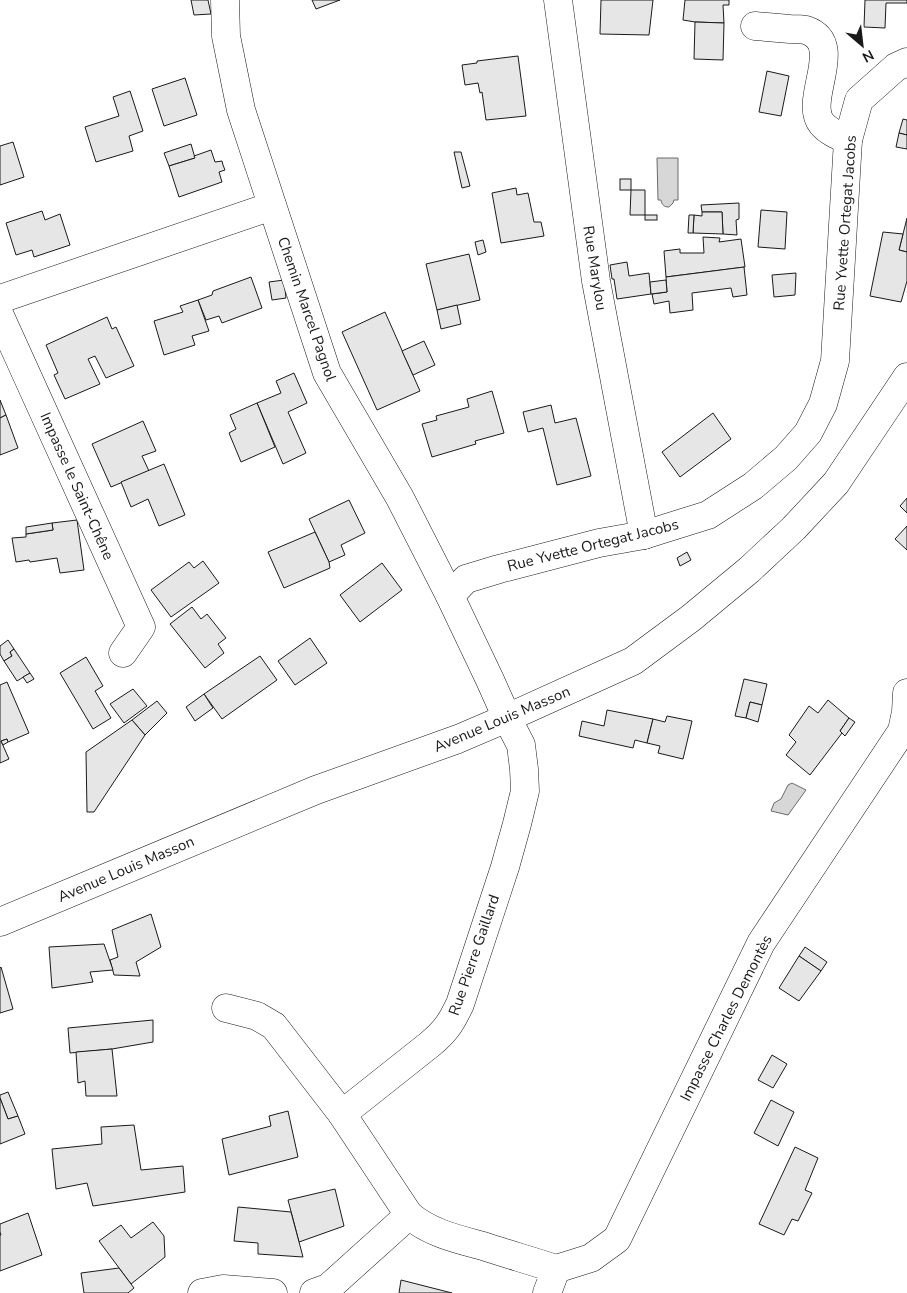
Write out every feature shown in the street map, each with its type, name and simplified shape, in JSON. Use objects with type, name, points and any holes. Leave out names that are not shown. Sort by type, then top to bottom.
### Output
[{"type":"street","name":"Chemin Marcel Pagnol","points":[[225,0],[226,36],[241,110],[326,373],[400,498],[450,596]]},
{"type":"street","name":"Rue Marylou","points":[[558,0],[596,281],[644,535]]},
{"type":"street","points":[[756,26],[805,30],[816,35],[822,44],[824,54],[816,112],[821,123],[831,132],[848,140]]},
{"type":"street","name":"Rue Yvette Ortegat Jacobs","points":[[450,596],[466,579],[599,543],[644,535],[708,515],[753,486],[786,458],[808,434],[823,404],[835,361],[848,140],[859,100],[896,67],[907,62]]},
{"type":"street","points":[[0,299],[272,206]]},
{"type":"street","name":"Impasse le Saint-Chêne","points":[[0,316],[141,627],[123,653]]},
{"type":"street","name":"Avenue Louis Masson","points":[[0,922],[316,790],[442,745],[633,661],[691,618],[749,570],[794,528],[836,483],[907,377]]},
{"type":"street","points":[[450,596],[507,718]]},
{"type":"street","name":"Impasse Charles Demontès","points":[[552,1281],[591,1258],[617,1238],[761,943],[902,731],[907,693]]},
{"type":"street","name":"Rue Pierre Gaillard","points":[[342,1114],[442,1034],[452,1021],[460,1004],[505,867],[525,791],[521,745],[507,718]]},
{"type":"street","points":[[226,1008],[257,1016],[274,1026],[342,1114],[409,1214],[418,1222],[446,1236],[512,1255],[552,1281]]},
{"type":"street","points":[[314,1293],[328,1288],[409,1214]]},
{"type":"street","points":[[202,1293],[223,1289],[273,1293]]},
{"type":"shaded area","points":[[657,158],[678,158],[678,200],[674,200],[669,207],[665,206],[661,200],[658,200]]},
{"type":"shaded area","points":[[792,783],[806,790],[788,815],[771,811],[774,803],[781,799],[788,785]]},
{"type":"building","points":[[191,0],[208,0],[211,14],[194,15]]},
{"type":"building","points":[[312,0],[340,0],[316,9]]},
{"type":"building","points":[[601,0],[653,0],[649,35],[600,34]]},
{"type":"building","points":[[685,0],[729,0],[729,5],[723,5],[724,23],[683,20]]},
{"type":"building","points":[[865,0],[907,0],[907,3],[886,3],[885,28],[864,27]]},
{"type":"building","points":[[695,22],[724,23],[723,60],[694,59]]},
{"type":"building","points":[[518,56],[526,116],[486,120],[482,92],[480,93],[478,83],[465,85],[462,65],[477,63],[477,61]]},
{"type":"building","points":[[767,71],[789,76],[781,116],[759,112]]},
{"type":"building","points":[[185,78],[197,115],[164,126],[152,89]]},
{"type":"building","points":[[130,91],[143,131],[129,136],[133,151],[96,162],[85,127],[119,116],[113,97]]},
{"type":"building","points":[[903,119],[907,120],[907,135],[899,133]]},
{"type":"building","points":[[899,133],[907,135],[907,149],[896,147]]},
{"type":"building","points":[[13,142],[24,177],[0,185],[0,146]]},
{"type":"building","points":[[191,144],[195,158],[169,166],[164,153]]},
{"type":"building","points":[[211,150],[215,162],[222,161],[225,170],[219,172],[222,182],[179,197],[169,166],[195,158],[194,156]]},
{"type":"building","points":[[454,152],[461,152],[470,186],[462,188]]},
{"type":"building","points":[[620,179],[631,179],[631,190],[620,190]]},
{"type":"building","points":[[516,188],[517,195],[528,193],[534,222],[541,222],[544,236],[501,243],[492,193]]},
{"type":"building","points":[[631,190],[645,190],[645,215],[630,215]]},
{"type":"building","points":[[739,203],[739,219],[736,220],[737,235],[723,234],[722,212],[702,212],[701,205]]},
{"type":"building","points":[[761,210],[787,212],[785,249],[758,247]]},
{"type":"building","points":[[42,211],[45,220],[60,214],[70,245],[34,257],[32,250],[16,255],[6,223]]},
{"type":"building","points":[[702,212],[722,212],[723,234],[693,233],[694,215],[702,216]]},
{"type":"building","points":[[645,215],[657,215],[657,220],[645,220]]},
{"type":"building","points":[[689,215],[694,215],[693,233],[688,233]]},
{"type":"building","points":[[907,218],[907,252],[899,250]]},
{"type":"building","points":[[883,232],[903,234],[899,250],[907,252],[907,281],[901,302],[870,296]]},
{"type":"building","points":[[703,237],[720,238],[719,242],[741,239],[745,267],[666,277],[664,251],[680,249],[680,253],[704,253]]},
{"type":"building","points":[[483,240],[486,252],[478,255],[475,242]]},
{"type":"building","points":[[469,254],[480,300],[437,310],[426,264]]},
{"type":"building","points":[[627,262],[629,276],[649,273],[651,294],[617,299],[610,265]]},
{"type":"building","points":[[744,267],[747,295],[733,297],[731,288],[692,293],[693,310],[670,313],[669,301],[654,304],[652,294],[667,292],[666,277]]},
{"type":"building","points":[[796,273],[795,295],[774,297],[772,275]]},
{"type":"building","points":[[251,277],[262,308],[222,323],[219,316],[206,320],[198,300],[212,295],[213,291]]},
{"type":"building","points":[[284,280],[286,298],[272,300],[269,282]]},
{"type":"building","points":[[666,280],[667,292],[651,294],[650,282]]},
{"type":"building","points":[[198,300],[209,331],[192,336],[195,345],[164,355],[154,321],[183,312],[180,306]]},
{"type":"building","points":[[457,305],[461,324],[441,329],[437,310]]},
{"type":"building","points":[[385,312],[420,391],[377,410],[342,332]]},
{"type":"building","points":[[107,317],[112,329],[116,327],[134,366],[106,378],[95,356],[88,359],[100,384],[65,399],[54,375],[58,373],[46,345]]},
{"type":"building","points":[[424,341],[435,365],[413,375],[402,351]]},
{"type":"building","points":[[294,373],[307,403],[288,412],[306,453],[283,464],[257,403],[281,393],[276,381]]},
{"type":"building","points":[[492,391],[504,433],[475,441],[476,444],[432,457],[422,424],[437,420],[436,416],[469,407],[467,399]]},
{"type":"building","points":[[0,400],[6,415],[0,418]]},
{"type":"building","points":[[257,403],[275,447],[241,462],[229,433],[236,429],[230,415]]},
{"type":"building","points":[[551,405],[555,423],[576,418],[591,476],[557,485],[543,428],[528,432],[523,412]]},
{"type":"building","points":[[713,413],[731,439],[680,477],[662,452]]},
{"type":"building","points":[[6,415],[18,448],[0,455],[0,418]]},
{"type":"building","points":[[143,421],[156,451],[142,456],[149,471],[111,487],[92,444]]},
{"type":"building","points":[[164,464],[185,515],[159,526],[148,499],[131,507],[121,482]]},
{"type":"building","points":[[907,498],[907,513],[900,506]]},
{"type":"building","points":[[349,500],[365,533],[341,545],[345,555],[329,562],[309,519]]},
{"type":"building","points":[[77,520],[84,570],[60,573],[57,558],[16,562],[12,538],[26,537],[26,534],[53,530],[52,523]]},
{"type":"building","points":[[52,523],[53,530],[26,534],[26,527]]},
{"type":"building","points":[[907,526],[907,550],[895,539]]},
{"type":"building","points":[[315,532],[330,568],[284,588],[268,552]]},
{"type":"building","points":[[687,552],[691,560],[680,566],[677,558]]},
{"type":"building","points":[[203,561],[219,583],[171,617],[151,590],[189,562],[194,568]]},
{"type":"building","points":[[382,563],[402,590],[360,622],[340,595]]},
{"type":"building","points":[[192,607],[201,619],[207,614],[226,638],[218,644],[224,653],[205,668],[170,624]]},
{"type":"building","points":[[310,638],[327,663],[295,685],[278,661]]},
{"type":"building","points":[[8,640],[14,649],[10,652],[12,656],[4,661],[0,654],[0,646]]},
{"type":"building","points":[[14,649],[30,673],[17,681],[4,661],[12,656],[10,652]]},
{"type":"building","points":[[260,656],[277,680],[222,719],[204,694]]},
{"type":"building","points":[[86,657],[103,686],[95,691],[111,718],[93,729],[60,673]]},
{"type":"building","points":[[30,673],[34,679],[27,683],[23,677]]},
{"type":"building","points":[[744,679],[767,684],[762,705],[750,702],[746,718],[735,716]]},
{"type":"building","points":[[7,682],[29,733],[8,742],[7,739],[1,741],[9,759],[0,763],[0,685]]},
{"type":"building","points":[[133,689],[147,706],[124,723],[110,704]]},
{"type":"building","points":[[204,694],[213,708],[195,721],[186,707]]},
{"type":"building","points":[[828,700],[849,718],[840,731],[842,733],[810,775],[786,755],[796,742],[789,735],[809,706],[818,713]]},
{"type":"building","points":[[157,701],[167,713],[145,735],[132,720]]},
{"type":"building","points":[[750,702],[762,705],[758,722],[746,718]]},
{"type":"building","points":[[607,710],[653,719],[647,743],[635,740],[633,748],[579,736],[582,721],[604,726]]},
{"type":"building","points":[[667,716],[692,721],[683,759],[658,753],[660,746],[647,743],[653,719],[665,722]]},
{"type":"building","points":[[849,718],[855,722],[845,736],[840,731]]},
{"type":"building","points":[[132,720],[145,735],[94,812],[87,812],[86,752]]},
{"type":"building","points":[[7,739],[8,742],[3,745],[1,741]]},
{"type":"building","points":[[151,914],[161,947],[136,962],[140,976],[114,975],[110,960],[118,957],[112,930]]},
{"type":"building","points":[[104,944],[113,970],[90,972],[93,982],[52,988],[49,947]]},
{"type":"building","points":[[805,947],[827,962],[821,971],[799,956]]},
{"type":"building","points":[[799,956],[821,971],[799,1001],[779,988]]},
{"type":"building","points":[[0,968],[13,1009],[0,1013]]},
{"type":"building","points":[[153,1020],[153,1042],[112,1049],[70,1053],[68,1028]]},
{"type":"building","points":[[112,1049],[117,1096],[86,1096],[85,1081],[78,1083],[76,1052]]},
{"type":"building","points":[[772,1055],[787,1064],[773,1088],[758,1080]]},
{"type":"building","points":[[8,1092],[18,1116],[8,1119],[0,1095]]},
{"type":"building","points":[[0,1098],[8,1119],[18,1116],[25,1134],[0,1144]]},
{"type":"building","points":[[771,1100],[794,1112],[778,1146],[754,1133]]},
{"type":"building","points":[[288,1111],[298,1157],[229,1175],[222,1139],[271,1126],[269,1116]]},
{"type":"building","points":[[134,1125],[141,1170],[183,1166],[185,1192],[93,1206],[87,1183],[56,1189],[52,1149],[102,1144],[101,1127]]},
{"type":"building","points":[[795,1147],[818,1158],[805,1190],[812,1193],[798,1221],[792,1219],[784,1235],[759,1224]]},
{"type":"building","points":[[335,1189],[344,1226],[299,1242],[288,1200]]},
{"type":"building","points":[[238,1207],[291,1212],[303,1257],[258,1254],[258,1243],[234,1241]]},
{"type":"building","points":[[28,1213],[42,1255],[0,1271],[0,1224]]},
{"type":"building","points":[[153,1222],[164,1236],[165,1257],[131,1284],[99,1241],[121,1225],[131,1238]]},
{"type":"building","points":[[119,1268],[134,1288],[128,1293],[84,1293],[81,1273]]},
{"type":"building","points":[[401,1280],[452,1293],[399,1293]]}]
